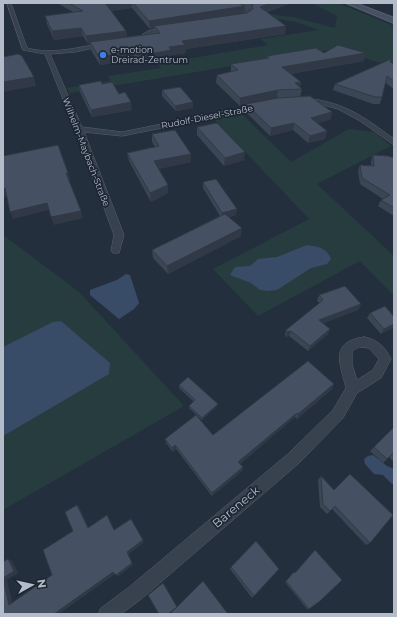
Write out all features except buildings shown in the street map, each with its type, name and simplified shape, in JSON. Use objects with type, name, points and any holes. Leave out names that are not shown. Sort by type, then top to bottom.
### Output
[{"type":"main road","points":[[349,3],[394,21]]},
{"type":"street","points":[[9,3],[25,49],[33,52],[47,53],[110,44]]},
{"type":"street","points":[[227,3],[248,11],[250,14],[246,18],[233,20]]},
{"type":"street","points":[[125,42],[139,40],[150,32],[173,29]]},
{"type":"street","name":"Wilhelm-Maybach-Straße","points":[[47,53],[79,129],[119,236],[116,251]]},
{"type":"street","points":[[293,100],[328,102],[345,108],[361,117],[394,143]]},
{"type":"street","name":"Rudolf-Diesel-Straße","points":[[79,129],[122,134],[270,104]]},
{"type":"street","name":"Bareneck","points":[[107,614],[134,594],[294,458],[338,414],[353,389]]},
{"type":"green space","points":[[312,3],[338,3],[394,26],[394,67],[334,49],[70,93],[67,88],[110,81],[108,76],[161,68],[158,64],[268,45],[260,39],[319,30],[296,22],[260,16],[260,13],[293,17],[335,28],[337,16]]},
{"type":"green space","points":[[242,114],[291,162],[349,129],[374,132],[391,146],[317,184],[394,256],[394,296],[360,261],[258,316],[213,269],[309,219],[214,119]]},
{"type":"green space","points":[[3,235],[79,292],[184,406],[3,510],[4,270]]},
{"type":"water","points":[[307,245],[319,247],[325,250],[331,259],[327,264],[311,268],[277,290],[260,290],[251,283],[230,275],[235,267],[250,266],[258,259],[277,257]]},
{"type":"water","points":[[126,274],[130,275],[139,303],[134,309],[119,319],[90,295],[90,290],[117,280]]},
{"type":"water","points":[[61,321],[110,363],[109,374],[3,436],[3,347],[53,322]]},
{"type":"water","points":[[373,455],[387,466],[394,469],[394,483],[392,484],[383,475],[374,474],[365,464],[364,459]]},
{"type":"place","name":"e-motion Dreirad-Zentrum","points":[[103,55]]}]
